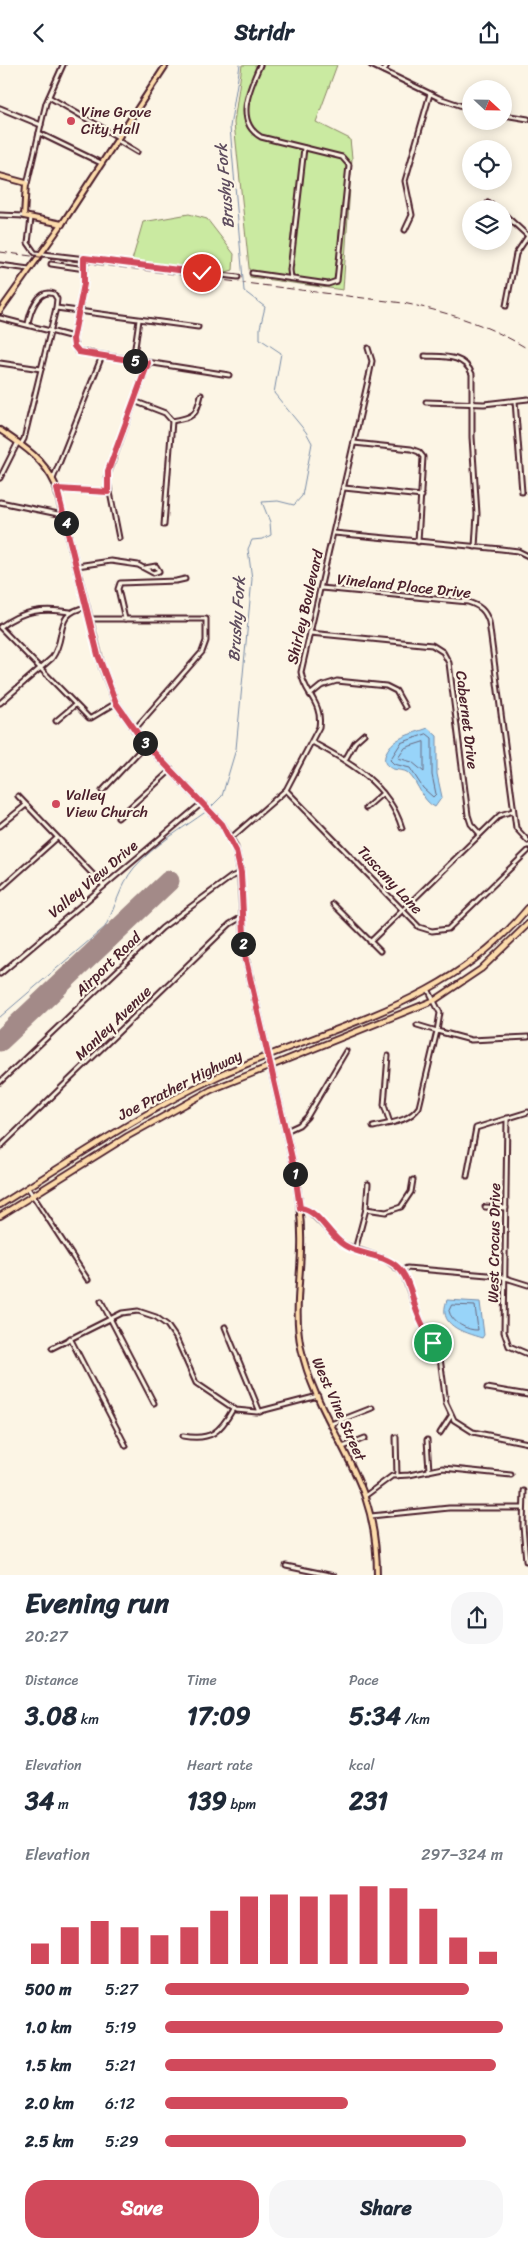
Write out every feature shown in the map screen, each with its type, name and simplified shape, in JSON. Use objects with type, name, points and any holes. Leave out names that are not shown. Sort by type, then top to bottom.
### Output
[{"type":"highway","name":"Joe Prather Highway","points":[[0,1205],[169,1101],[268,1056],[391,1009],[429,991],[486,951],[528,908]]},
{"type":"highway","name":"Joe Prather Highway","points":[[0,1216],[128,1136],[195,1099],[270,1066],[435,1000],[481,969],[528,924]]},
{"type":"main road","points":[[0,311],[62,224],[166,65]]},
{"type":"main road","points":[[0,176],[25,182],[27,185],[24,217],[62,224]]},
{"type":"main road","name":"West Vine Street","points":[[0,430],[41,462],[53,479],[64,515],[102,667],[116,703],[134,730],[213,813],[231,838],[241,873],[245,956],[286,1131],[300,1208],[302,1229],[298,1327],[303,1358],[331,1425],[365,1496],[371,1516],[375,1542],[376,1575]]},
{"type":"street","points":[[27,185],[49,97],[63,65]]},
{"type":"street","points":[[252,273],[328,284],[337,281],[349,165],[342,157],[261,137],[252,129],[246,102],[260,65]]},
{"type":"street","points":[[371,65],[430,94],[462,106]]},
{"type":"street","points":[[384,71],[388,65]]},
{"type":"street","points":[[405,230],[412,215],[406,192],[405,177],[430,94]]},
{"type":"street","points":[[49,97],[137,152]]},
{"type":"street","points":[[0,109],[41,125]]},
{"type":"street","points":[[512,116],[528,119]]},
{"type":"street","points":[[39,133],[101,163]]},
{"type":"street","points":[[291,279],[290,270],[304,148]]},
{"type":"street","points":[[0,215],[24,217]]},
{"type":"street","points":[[31,218],[28,246],[39,255],[84,258],[238,277]]},
{"type":"street","points":[[506,306],[516,254],[528,236],[512,221]]},
{"type":"street","points":[[84,258],[85,269],[73,337],[75,348],[79,352],[229,375]]},
{"type":"street","points":[[0,265],[30,269]]},
{"type":"street","points":[[51,265],[85,269]]},
{"type":"street","points":[[0,478],[19,443],[41,369],[56,308],[57,299],[54,294],[48,292],[41,295],[28,324]]},
{"type":"street","points":[[56,308],[79,309],[198,327]]},
{"type":"street","points":[[0,318],[73,337]]},
{"type":"street","points":[[132,361],[139,319]]},
{"type":"street","name":"Shirley Boulevard","points":[[231,838],[286,790],[319,727],[320,717],[317,705],[302,681],[301,672],[372,361],[368,347]]},
{"type":"street","points":[[53,479],[102,355]]},
{"type":"street","points":[[425,356],[454,357],[467,366],[473,380],[472,437],[477,514],[475,547]]},
{"type":"street","points":[[0,363],[41,369]]},
{"type":"street","points":[[119,538],[108,492],[108,471],[148,363]]},
{"type":"street","points":[[172,421],[193,415],[198,409],[201,395]]},
{"type":"street","points":[[426,402],[472,404],[528,399]]},
{"type":"street","points":[[134,401],[165,413],[172,421],[164,525]]},
{"type":"street","points":[[515,401],[522,492]]},
{"type":"street","points":[[354,443],[419,452],[425,462],[418,542]]},
{"type":"street","points":[[344,488],[422,497]]},
{"type":"street","points":[[57,489],[108,492]]},
{"type":"street","points":[[0,502],[64,515]]},
{"type":"street","points":[[334,533],[518,551],[528,556]]},
{"type":"street","points":[[77,566],[106,561],[145,568]]},
{"type":"street","points":[[125,619],[118,589],[120,583],[185,579]]},
{"type":"street","name":"Vineland Place Drive","points":[[320,588],[468,602],[480,606],[489,622],[516,828],[528,841]]},
{"type":"street","points":[[86,607],[70,611],[33,610],[15,617],[0,627],[75,705],[91,718],[116,703]]},
{"type":"street","points":[[0,703],[55,655],[64,621],[70,611]]},
{"type":"street","points":[[90,619],[206,619],[206,645],[202,652],[134,730]]},
{"type":"street","name":"Cabernet Drive","points":[[310,633],[432,645],[443,652],[449,663],[468,815],[471,824],[480,834]]},
{"type":"street","points":[[310,695],[321,686],[338,681],[386,687],[396,691],[405,707]]},
{"type":"street","points":[[56,721],[75,705]]},
{"type":"street","points":[[345,760],[355,742],[364,734]]},
{"type":"street","points":[[312,742],[361,771],[383,793],[398,812],[402,829]]},
{"type":"street","points":[[102,791],[146,744]]},
{"type":"street","points":[[118,818],[171,771]]},
{"type":"street","name":"Tuscany Lane","points":[[286,790],[306,807],[403,910],[425,930],[448,929],[528,851]]},
{"type":"street","points":[[366,808],[383,793]]},
{"type":"street","points":[[18,795],[103,885]]},
{"type":"street","name":"Valley View Drive","points":[[0,974],[103,885],[204,804]]},
{"type":"street","points":[[0,826],[26,805]]},
{"type":"street","points":[[370,942],[500,815],[513,811]]},
{"type":"street","points":[[0,889],[57,838]]},
{"type":"street","name":"Airport Road","points":[[0,1082],[162,928],[231,877],[241,873]]},
{"type":"street","points":[[333,904],[380,951]]},
{"type":"street","name":"Manley Avenue","points":[[0,1147],[230,924],[242,917]]},
{"type":"street","points":[[373,1127],[413,1115],[419,1107],[440,1013],[429,991]]},
{"type":"street","points":[[417,1025],[471,1040],[528,1037]]},
{"type":"street","points":[[286,1131],[299,1125],[307,1117],[346,1051]]},
{"type":"street","points":[[388,1056],[384,1105],[390,1123]]},
{"type":"street","points":[[467,1176],[476,1128],[528,1112]]},
{"type":"street","name":"West Crocus Drive","points":[[507,1118],[505,1340],[512,1349],[528,1354]]},
{"type":"street","points":[[366,1209],[386,1212],[401,1207],[408,1198],[413,1180]]},
{"type":"street","points":[[355,1250],[366,1209],[368,1184]]},
{"type":"street","points":[[28,1188],[88,1280]]},
{"type":"street","points":[[485,1207],[506,1208]]},
{"type":"street","points":[[300,1208],[308,1210],[342,1245],[385,1259],[401,1271],[406,1278],[419,1317],[440,1358],[445,1399],[451,1416],[460,1426],[473,1432],[528,1443]]},
{"type":"street","points":[[401,1271],[407,1268],[505,1277],[528,1285]]},
{"type":"street","points":[[101,1301],[154,1403]]},
{"type":"street","points":[[52,1348],[126,1312],[138,1311],[164,1322],[173,1333],[196,1383],[233,1409],[244,1413],[260,1411],[318,1396]]},
{"type":"street","points":[[225,1327],[260,1411]]},
{"type":"street","points":[[70,1338],[126,1446]]},
{"type":"street","points":[[487,1388],[528,1395]]},
{"type":"street","points":[[331,1425],[372,1408]]},
{"type":"street","points":[[183,1436],[214,1435],[221,1428],[233,1409]]},
{"type":"street","points":[[440,1433],[451,1416]]},
{"type":"street","points":[[396,1437],[397,1476]]},
{"type":"street","points":[[343,1447],[364,1438]]},
{"type":"street","points":[[427,1440],[429,1471]]},
{"type":"street","points":[[365,1496],[384,1480],[443,1467],[511,1475]]},
{"type":"street","points":[[524,1491],[526,1561]]},
{"type":"street","points":[[371,1516],[449,1508],[523,1508]]},
{"type":"street","points":[[286,1565],[334,1575]]},
{"type":"green space","points":[[242,65],[337,65],[316,122],[350,139],[352,158],[343,290],[250,277],[234,123]]},
{"type":"green space","points":[[189,214],[207,219],[234,254],[233,270],[219,274],[131,264],[143,222]]},
{"type":"water","points":[[428,728],[437,736],[437,774],[442,797],[435,807],[427,801],[407,772],[390,768],[385,761],[388,750],[397,740]]},
{"type":"water","points":[[447,1300],[480,1302],[484,1335],[482,1338],[460,1330],[448,1321],[445,1316]]},
{"type":"waterway","name":"Brushy Fork","points":[[210,808],[222,796],[236,749],[252,579],[248,549],[252,540],[263,539],[271,535],[270,522],[262,502],[278,501],[294,505],[302,496],[312,443],[306,432],[274,393],[281,353],[260,339],[260,328],[265,307],[244,291],[230,127],[240,65]]},
{"type":"waterway","name":"Brushy Fork","points":[[0,1017],[105,927],[129,875],[150,852],[207,811]]},
{"type":"runway","points":[[0,1041],[169,881]]},
{"type":"railway","points":[[0,252],[403,303],[468,320],[528,349]]},
{"type":"place","name":"Vine Grove City Hall","points":[[71,121]]},
{"type":"place","name":"Valley View Church","points":[[56,804]]},
{"type":"route","points":[[202,273],[84,258],[84,284],[73,339],[76,351],[148,363],[108,471],[108,492],[57,489],[98,655],[116,703],[130,725],[156,756],[222,824],[231,838],[236,851],[241,873],[242,931],[247,969],[294,1167],[300,1208],[308,1210],[342,1245],[352,1250],[385,1259],[400,1269],[406,1278],[416,1311],[433,1343]]}]
